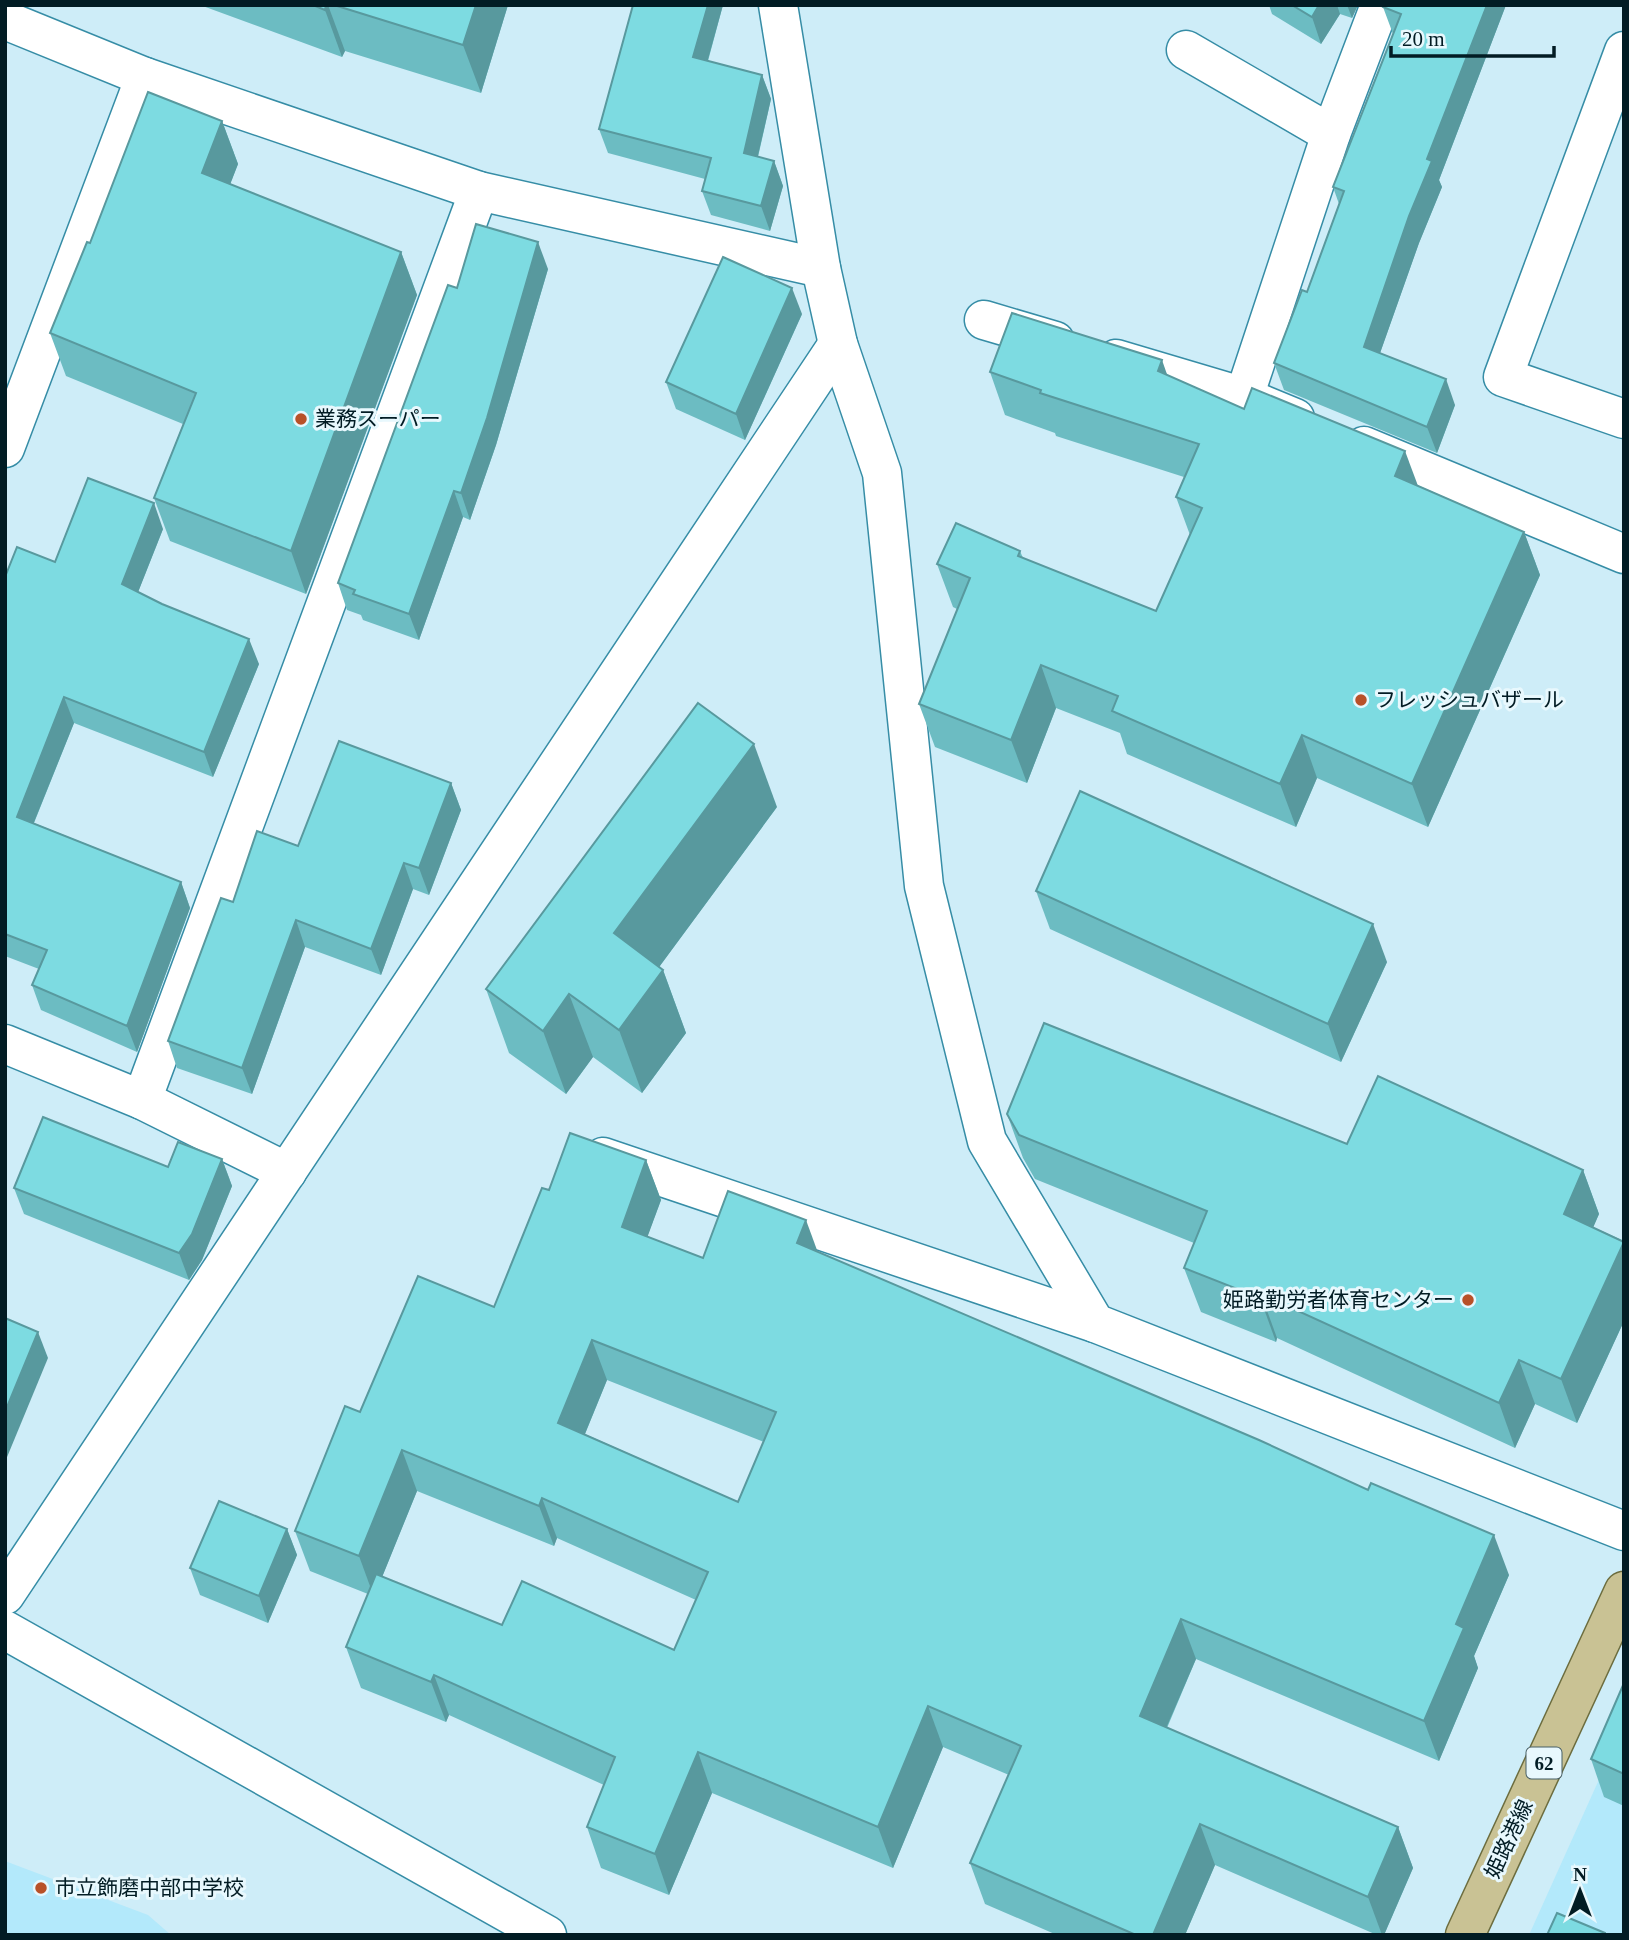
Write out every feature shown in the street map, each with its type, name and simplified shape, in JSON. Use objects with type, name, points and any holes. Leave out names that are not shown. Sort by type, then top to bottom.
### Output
[{"type":"main road","name":"姫路港線","points":[[1465,1935],[1624,1591]]},
{"type":"street","points":[[778,5],[821,268],[838,344],[882,473],[924,886],[987,1141],[1095,1323]]},
{"type":"street","points":[[1244,397],[1331,134],[1380,5]]},
{"type":"street","points":[[5,20],[145,77],[478,191],[821,268]]},
{"type":"street","points":[[1186,50],[1331,134]]},
{"type":"street","points":[[1624,51],[1503,377],[1624,419]]},
{"type":"street","points":[[5,448],[145,77]]},
{"type":"street","points":[[142,1100],[478,191]]},
{"type":"street","points":[[984,320],[1244,397],[1624,554]]},
{"type":"street","points":[[5,1595],[838,344]]},
{"type":"street","points":[[5,1044],[142,1100],[287,1172]]},
{"type":"street","points":[[597,1155],[1095,1323],[1624,1531]]},
{"type":"street","points":[[5,1630],[547,1935]]},
{"type":"shaded area","points":[[1624,1724],[1624,1935],[1529,1935]]},
{"type":"shaded area","name":"市立飾磨中部中学校","points":[[5,1861],[148,1915],[171,1935],[5,1935]]},
{"type":"building","points":[[313,5],[326,5],[325,10]]},
{"type":"building","points":[[334,5],[476,5],[463,45]]},
{"type":"building","points":[[633,5],[708,5],[693,57],[762,75],[744,153],[774,161],[761,206],[702,191],[711,158],[599,129]]},
{"type":"building","points":[[1292,5],[1319,5],[1312,17]]},
{"type":"building","points":[[1487,5],[1427,159],[1432,161],[1409,216],[1364,347],[1446,379],[1427,427],[1274,363],[1302,290],[1307,292],[1344,191],[1333,187],[1401,14],[1383,7]]},
{"type":"building","points":[[148,92],[222,121],[202,173],[401,252],[291,551],[154,498],[196,393],[50,333],[87,242],[90,243]]},
{"type":"building","points":[[476,224],[538,242],[487,418],[461,493],[454,491],[409,614],[353,594],[355,590],[338,583],[448,285],[457,288]]},
{"type":"building","points":[[723,257],[792,288],[736,414],[666,382]]},
{"type":"building","points":[[1012,313],[1162,360],[1158,371],[1244,409],[1252,388],[1405,451],[1395,476],[1524,532],[1412,784],[1302,735],[1280,784],[1112,711],[1118,696],[1041,665],[1011,740],[919,704],[970,578],[937,564],[956,523],[1020,551],[1018,556],[1156,611],[1202,508],[1176,497],[1199,444],[1040,393],[1041,390],[990,372]]},
{"type":"building","points":[[88,478],[154,503],[122,584],[162,604],[249,639],[204,752],[64,697],[17,817],[181,882],[127,1026],[32,985],[47,950],[5,934],[5,577],[17,547],[55,562]]},
{"type":"building","points":[[698,703],[754,744],[614,933],[663,970],[619,1030],[569,994],[543,1031],[486,989]]},
{"type":"building","points":[[339,741],[451,783],[419,868],[404,863],[371,949],[296,920],[242,1068],[168,1041],[221,898],[233,902],[257,831],[298,846]]},
{"type":"building","points":[[1080,791],[1373,924],[1328,1024],[1036,891]]},
{"type":"building","points":[[1044,1023],[1347,1144],[1378,1076],[1583,1170],[1564,1214],[1624,1242],[1561,1379],[1519,1360],[1499,1403],[1261,1294],[1260,1298],[1184,1268],[1207,1211],[1019,1135],[1007,1114]]},
{"type":"building","points":[[43,1117],[168,1167],[178,1142],[222,1159],[192,1234],[179,1253],[14,1188]]},
{"type":"building","points":[[570,1133],[646,1160],[622,1227],[703,1258],[728,1191],[806,1220],[797,1243],[1259,1440],[1368,1490],[1371,1483],[1494,1535],[1456,1624],[1464,1628],[1424,1721],[1181,1619],[1140,1716],[1398,1827],[1368,1897],[1200,1824],[1153,1935],[1136,1935],[970,1863],[1021,1746],[928,1706],[878,1827],[698,1752],[655,1854],[587,1827],[615,1757],[434,1675],[431,1682],[346,1647],[376,1574],[502,1625],[522,1581],[674,1650],[708,1572],[542,1498],[539,1506],[402,1450],[359,1556],[295,1531],[345,1406],[360,1412],[418,1276],[494,1307],[542,1188],[549,1190]],"holes":[[[592,1340],[776,1412],[738,1502],[558,1423]]]},
{"type":"building","points":[[5,1318],[38,1332],[5,1412]]},
{"type":"building","points":[[219,1501],[287,1529],[259,1596],[190,1568]]},
{"type":"building","points":[[1624,1683],[1624,1774],[1591,1759]]},
{"type":"building","points":[[1557,1913],[1605,1933],[1605,1935],[1547,1935]]},
{"type":"place","name":"業務スーパー","points":[[301,419]]},
{"type":"place","name":"フレッシュバザール","points":[[1361,700]]},
{"type":"place","name":"姫路勤労者体育センター","points":[[1468,1300]]},
{"type":"place","name":"市立飾磨中部中学校","points":[[41,1888]]}]
